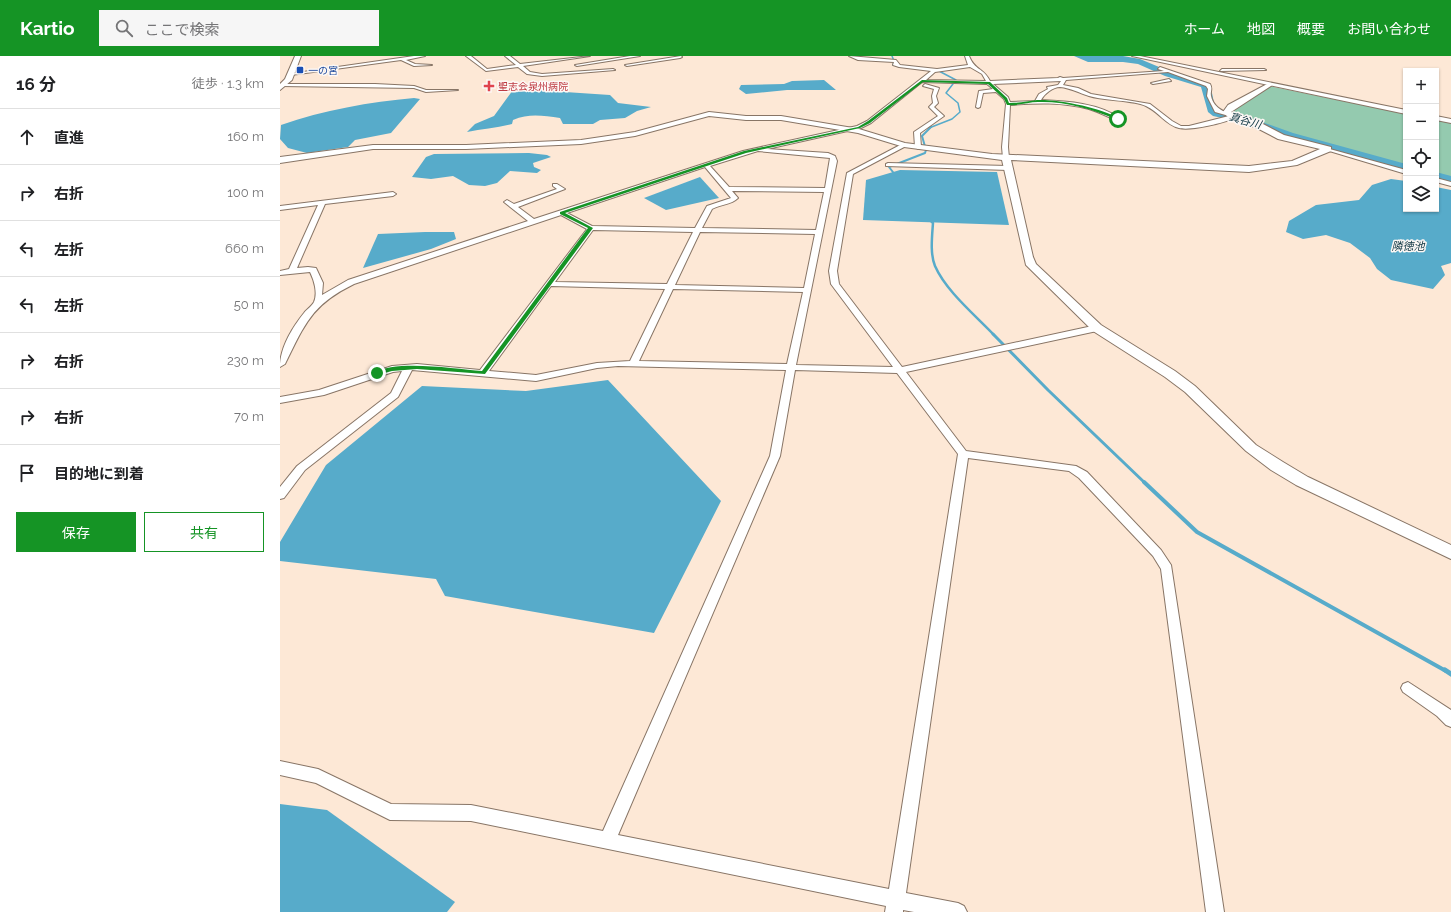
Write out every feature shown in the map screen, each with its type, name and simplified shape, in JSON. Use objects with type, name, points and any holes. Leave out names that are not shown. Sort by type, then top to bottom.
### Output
[{"type":"main road","points":[[281,86],[292,74],[298,56]]},
{"type":"street","points":[[292,74],[402,60],[420,56]]},
{"type":"street","points":[[468,56],[486,70],[520,66],[589,56],[613,70],[542,75],[528,72],[520,66],[512,60],[507,56]]},
{"type":"street","points":[[575,65],[638,56]]},
{"type":"street","points":[[851,56],[858,59],[896,61],[895,64],[898,66],[937,70],[971,66],[984,73],[989,83],[1006,98],[1008,104],[1005,147],[1007,163],[1028,258],[1031,265],[1097,328],[1170,374],[1190,389],[1251,448],[1277,466],[1302,481],[1451,553]]},
{"type":"street","points":[[887,56],[890,61]]},
{"type":"street","points":[[908,56],[919,56]]},
{"type":"street","points":[[966,56],[971,66]]},
{"type":"street","points":[[1136,56],[1403,111]]},
{"type":"street","points":[[1136,56],[1167,72],[1208,85],[1210,88],[1209,96],[1218,111],[1258,125],[1291,140],[1328,149],[1403,171]]},
{"type":"street","points":[[624,66],[678,57],[685,60]]},
{"type":"street","points":[[1172,58],[1182,62],[1184,66]]},
{"type":"street","points":[[512,60],[518,59]]},
{"type":"street","points":[[402,60],[414,65],[430,65]]},
{"type":"street","points":[[1190,68],[1211,66],[1222,70],[1264,70]]},
{"type":"street","points":[[609,68],[617,67]]},
{"type":"street","points":[[528,72],[551,69]]},
{"type":"street","points":[[920,83],[989,83],[1149,74],[1197,69]]},
{"type":"street","points":[[937,70],[951,75]]},
{"type":"street","points":[[280,364],[304,318],[318,302],[335,289],[350,282],[756,149],[851,129],[869,122],[937,70]]},
{"type":"street","points":[[1149,74],[1175,81]]},
{"type":"street","points":[[1060,78],[1064,81],[1060,86]]},
{"type":"street","points":[[1153,83],[1169,80]]},
{"type":"street","points":[[918,147],[917,132],[941,116],[931,107],[936,103],[934,96],[937,88],[920,83]]},
{"type":"street","points":[[1231,116],[1228,110],[1271,84]]},
{"type":"street","points":[[281,86],[375,85],[414,87],[426,91],[456,90]]},
{"type":"street","points":[[1037,101],[1041,95],[1051,89],[1049,88],[1060,86],[1076,89],[1090,95],[1148,105],[1170,122],[1180,127],[1189,128],[1231,116]]},
{"type":"street","points":[[978,107],[981,92],[997,90]]},
{"type":"street","points":[[1008,104],[1023,104],[1037,101],[1082,107],[1102,111],[1118,119]]},
{"type":"street","points":[[280,160],[346,150],[386,146],[466,147],[581,142],[635,134],[709,114],[741,118],[781,118],[851,129],[869,133],[904,145],[1007,163]]},
{"type":"street","points":[[1439,119],[1451,121]]},
{"type":"street","points":[[895,906],[963,454],[833,278],[850,173],[904,145]]},
{"type":"street","points":[[607,841],[775,456],[791,367],[834,161],[833,157],[756,149]]},
{"type":"street","points":[[888,165],[1007,163],[1249,169],[1294,164],[1328,149]]},
{"type":"street","points":[[633,364],[709,207],[731,201],[735,198],[706,165]]},
{"type":"street","points":[[1439,181],[1451,184]]},
{"type":"street","points":[[514,206],[562,189],[555,185]]},
{"type":"street","points":[[727,189],[828,190]]},
{"type":"street","points":[[280,208],[393,194]]},
{"type":"street","points":[[507,202],[533,222]]},
{"type":"street","points":[[292,271],[322,203]]},
{"type":"street","points":[[562,213],[591,228],[820,232]]},
{"type":"street","points":[[483,373],[591,228]]},
{"type":"street","points":[[280,273],[313,270],[319,283],[318,302]]},
{"type":"street","points":[[549,284],[807,290]]},
{"type":"street","points":[[280,400],[321,393],[377,373],[392,369],[408,368],[425,368],[536,378],[551,376],[603,363],[900,370],[1097,328]]},
{"type":"street","points":[[280,496],[301,468],[395,395],[408,368]]},
{"type":"street","points":[[963,454],[1072,468],[1083,476],[1152,548],[1167,568],[1215,912]]},
{"type":"street","points":[[1408,688],[1442,711],[1451,720]]},
{"type":"street","points":[[280,768],[318,776],[390,812],[471,813],[607,841],[895,906],[958,912]]},
{"type":"green space","points":[[1269,86],[1403,113],[1403,166],[1290,135],[1233,115],[1231,112]]},
{"type":"green space","points":[[1439,121],[1451,123],[1451,180],[1439,176]]},
{"type":"water","points":[[824,80],[836,90],[787,90],[746,94],[739,89],[741,85],[784,84],[792,81]]},
{"type":"water","points":[[546,85],[565,92],[610,95],[618,103],[651,107],[637,111],[625,118],[600,120],[593,124],[563,124],[560,118],[525,116],[513,120],[512,124],[467,132],[475,124],[494,116],[513,90]]},
{"type":"water","points":[[414,98],[420,99],[391,133],[355,140],[348,147],[307,153],[288,148],[280,139],[281,125],[313,115],[347,107]]},
{"type":"water","points":[[529,153],[547,155],[551,157],[533,163],[534,167],[541,170],[537,173],[510,171],[497,183],[485,186],[469,185],[453,176],[431,179],[412,177],[426,157],[434,154]]},
{"type":"water","points":[[900,170],[997,172],[1009,225],[863,220],[866,180]]},
{"type":"water","points":[[700,177],[719,198],[666,210],[644,198]]},
{"type":"water","name":"隣徳池","points":[[1391,179],[1403,181],[1403,212],[1439,212],[1439,188],[1451,190],[1451,263],[1441,266],[1445,275],[1433,289],[1391,280],[1377,269],[1370,258],[1350,243],[1326,235],[1303,239],[1286,232],[1289,221],[1316,205],[1359,200],[1372,185]]},
{"type":"water","points":[[454,232],[456,239],[431,249],[363,268],[378,234]]},
{"type":"water","points":[[608,380],[721,501],[654,633],[445,596],[436,579],[280,561],[280,542],[326,465],[422,386],[526,391]]},
{"type":"water","points":[[280,804],[327,810],[455,902],[447,912],[280,912]]},
{"type":"waterway","points":[[892,56],[894,61],[893,65],[899,66]]},
{"type":"waterway","name":"真谷川","points":[[1078,56],[1088,59],[1123,59],[1140,62],[1168,74],[1204,85],[1206,87],[1213,112],[1217,114],[1244,119],[1289,135],[1403,167]]},
{"type":"waterway","points":[[931,127],[952,119],[960,112],[958,103],[946,93],[956,80],[937,70]]},
{"type":"waterway","points":[[896,176],[889,167],[925,153],[926,150],[922,136],[931,127]]},
{"type":"waterway","name":"真谷川","points":[[1439,177],[1451,180]]},
{"type":"waterway","points":[[930,220],[933,223],[932,256],[935,266],[953,294],[993,334]]},
{"type":"waterway","points":[[993,334],[1048,390],[1145,483]]},
{"type":"waterway","points":[[1144,482],[1197,532],[1446,671]]},
{"type":"waterway","points":[[1445,670],[1451,674]]},
{"type":"place","name":"一の宮","points":[[300,70]]},
{"type":"place","name":"聖志会泉州病院","points":[[489,86]]},
{"type":"route","points":[[377,373],[392,369],[417,367],[483,373],[591,228],[562,213],[745,152],[859,127],[869,122],[922,81],[989,83],[1006,98],[1008,104],[1023,104],[1037,101],[1055,102],[1102,111],[1118,119]]}]
